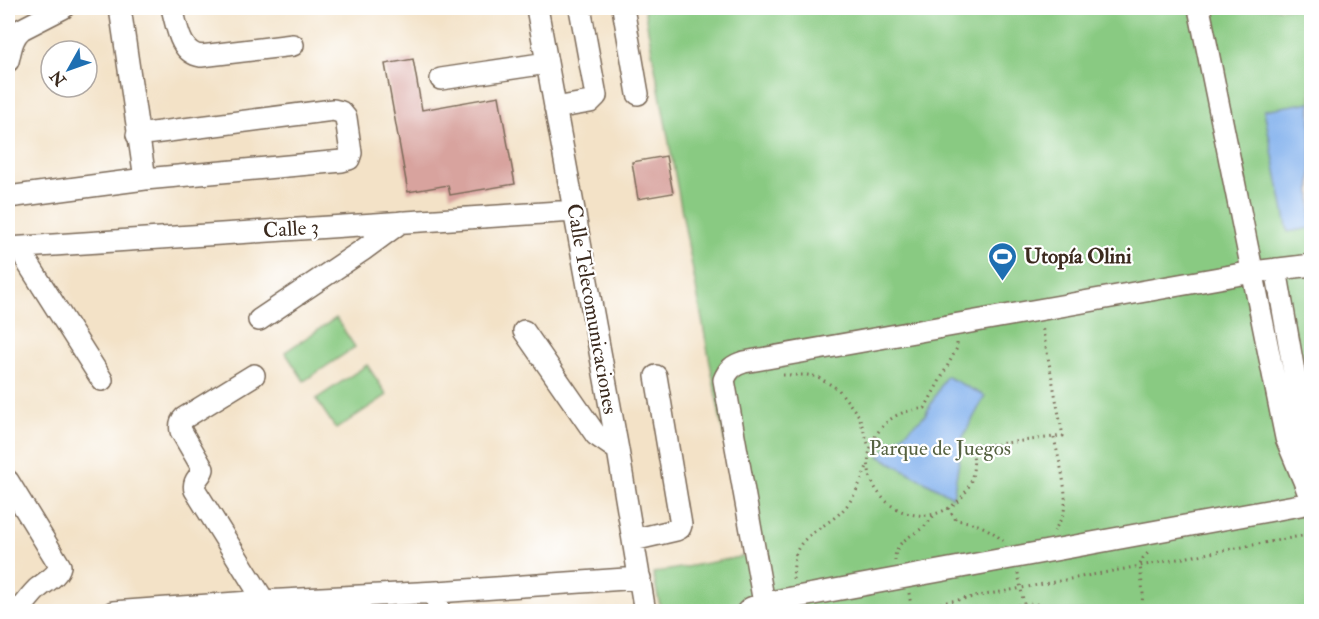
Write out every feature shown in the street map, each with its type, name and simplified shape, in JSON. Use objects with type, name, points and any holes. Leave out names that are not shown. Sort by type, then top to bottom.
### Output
[{"type":"street","points":[[8,61],[13,39],[17,33],[63,8]]},
{"type":"street","points":[[120,8],[145,179]]},
{"type":"street","points":[[172,8],[182,41],[189,52],[194,55],[293,45]]},
{"type":"street","name":"Calle Telecomunicaciones","points":[[537,8],[618,450],[645,611]]},
{"type":"street","points":[[555,108],[590,102],[596,96],[580,8]]},
{"type":"street","points":[[623,8],[638,94]]},
{"type":"street","points":[[1199,8],[1252,272],[1286,438],[1311,503],[793,597],[755,607],[724,380],[726,373],[738,364],[1252,272],[1311,265]]},
{"type":"street","points":[[441,79],[547,63]]},
{"type":"street","points":[[8,197],[145,179],[345,160],[349,159],[351,153],[346,118],[341,112],[333,110],[137,135]]},
{"type":"street","name":"Calle 3","points":[[14,248],[574,211]]},
{"type":"street","points":[[259,320],[402,222]]},
{"type":"street","points":[[14,248],[29,265],[102,380]]},
{"type":"street","points":[[1276,269],[1308,446],[1304,481]]},
{"type":"street","points":[[524,332],[596,435],[618,450]]},
{"type":"street","points":[[254,375],[184,418],[180,426],[203,468],[202,473],[195,480],[195,490],[264,600]]},
{"type":"street","points":[[633,540],[676,530],[681,525],[656,376]]},
{"type":"street","points":[[8,481],[60,566],[57,574],[36,591],[18,612]]},
{"type":"street","points":[[113,612],[191,609],[264,600],[438,602],[640,578]]},
{"type":"street","points":[[639,612],[645,611]]},
{"type":"path","points":[[868,463],[874,486],[890,505],[912,515],[924,515],[948,508],[966,492],[974,469],[972,447],[1063,436],[1039,309]]},
{"type":"path","points":[[793,597],[795,557],[799,546],[807,537],[835,518],[845,508],[855,493],[868,463],[875,436],[883,426],[906,411],[925,408],[957,348],[958,324]]},
{"type":"path","points":[[780,355],[783,375],[818,377],[838,389],[846,397],[859,416],[870,449]]},
{"type":"path","points":[[1049,537],[1064,514],[1065,504],[1054,438]]},
{"type":"path","points":[[948,508],[956,520],[983,526],[1009,547],[1015,557],[1024,605]]},
{"type":"path","points":[[899,578],[895,552],[908,537],[922,528],[936,513]]},
{"type":"path","points":[[1141,612],[1143,594],[1140,565],[1143,558],[1160,543],[1158,531]]},
{"type":"path","points":[[893,612],[1311,534]]},
{"type":"path","points":[[995,612],[1009,607],[1049,604],[1074,612]]},
{"type":"green space","name":"Utopía Olini","points":[[644,8],[1311,8],[1311,611],[661,611],[653,573],[746,556]]},
{"type":"green space","points":[[336,318],[355,347],[304,381],[285,352]]},
{"type":"green space","points":[[367,365],[387,395],[336,429],[316,399]]},
{"type":"water","points":[[1311,102],[1311,228],[1288,232],[1264,110]]},
{"type":"water","points":[[946,376],[985,396],[963,437],[953,497],[879,456],[925,415]]},
{"type":"building","points":[[413,59],[422,110],[499,96],[515,184],[450,195],[448,185],[408,192],[385,64]]},
{"type":"building","points":[[666,156],[673,193],[638,199],[632,162]]},
{"type":"place","name":"Utopía Olini","points":[[1003,282]]},
{"type":"park label","name":"Parque de Juegos","points":[[940,448]]}]
